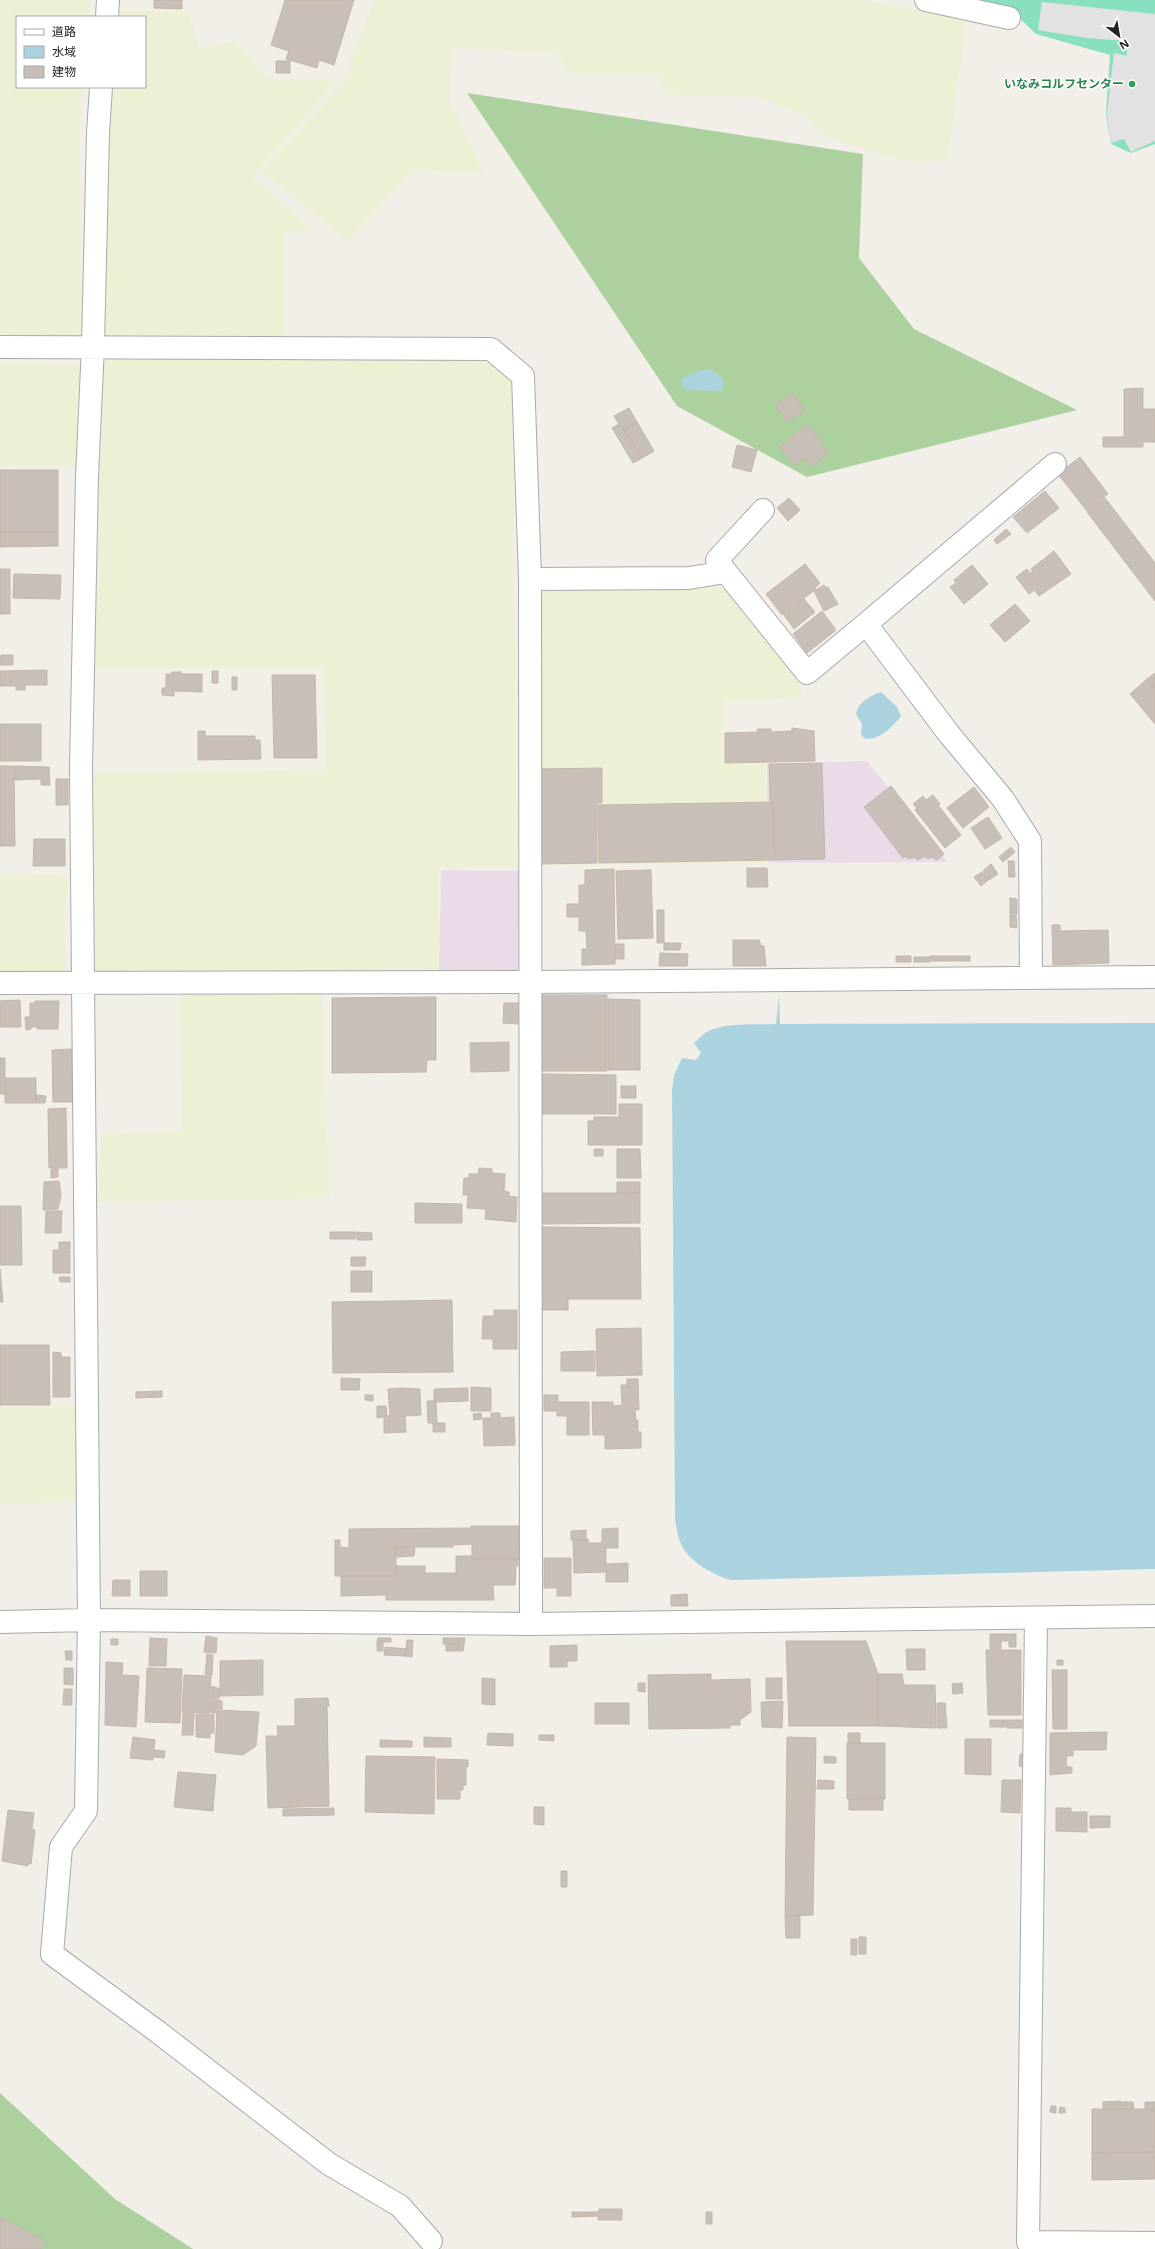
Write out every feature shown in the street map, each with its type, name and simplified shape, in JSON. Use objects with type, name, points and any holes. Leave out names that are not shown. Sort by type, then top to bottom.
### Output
[{"type":"street","points":[[106,16],[108,0]]},
{"type":"street","points":[[926,0],[1009,18]]},
{"type":"street","points":[[101,88],[98,133],[93,346],[87,476],[81,768],[89,1620],[86,1811],[61,1847],[52,1954],[158,2032],[329,2164],[400,2206],[430,2241]]},
{"type":"street","points":[[0,347],[93,346],[490,349],[523,376],[530,579],[532,1624]]},
{"type":"street","points":[[763,510],[717,560],[807,673],[1054,464]]},
{"type":"street","points":[[530,579],[689,578],[726,572]]},
{"type":"street","points":[[866,624],[949,734],[1003,799],[1030,840],[1031,978]]},
{"type":"street","points":[[0,983],[531,982],[1155,977]]},
{"type":"street","points":[[0,1622],[89,1620],[532,1624],[1155,1616]]},
{"type":"street","points":[[1036,1618],[1028,2242],[1155,2243]]},
{"type":"shaded area","name":"いなみコルフセンター","points":[[1042,2],[1155,14],[1155,141],[1131,152],[1124,139],[1111,143],[1107,114],[1114,53],[1127,56],[1126,41],[1087,38],[1038,30]]},
{"type":"shaded area","points":[[867,761],[948,862],[768,863],[767,764]]},
{"type":"shaded area","points":[[441,870],[526,871],[525,970],[439,970]]},
{"type":"green space","points":[[0,0],[90,0],[90,16],[16,16],[16,88],[84,88],[80,125],[81,336],[0,337]]},
{"type":"green space","points":[[373,0],[863,0],[966,20],[948,160],[912,162],[862,150],[822,134],[804,115],[756,97],[662,94],[658,73],[567,74],[558,53],[452,48],[449,100],[484,173],[414,170],[347,241],[261,171],[343,83]]},
{"type":"green space","name":"いなみコルフセンター","points":[[965,0],[1155,0],[1155,144],[1131,153],[1111,144],[1106,114],[1110,55],[1036,34],[1012,11]]},
{"type":"green space","points":[[120,10],[188,12],[200,48],[236,41],[263,74],[281,81],[332,79],[335,83],[252,177],[315,230],[284,233],[284,336],[102,335],[110,88],[146,88],[146,16],[119,16]]},
{"type":"green space","points":[[467,93],[863,154],[859,258],[914,329],[1077,410],[807,477],[677,406]]},
{"type":"green space","points":[[477,356],[512,381],[517,868],[439,868],[439,970],[95,974],[94,773],[327,770],[323,667],[94,668],[104,360]]},
{"type":"green space","points":[[0,363],[80,365],[78,466],[0,465]]},
{"type":"green space","points":[[727,587],[797,674],[802,698],[723,701],[723,764],[765,764],[767,863],[535,865],[534,589]]},
{"type":"green space","points":[[0,874],[67,875],[66,976],[0,975]]},
{"type":"green space","points":[[322,991],[329,1198],[98,1202],[101,1134],[183,1131],[179,995]]},
{"type":"green space","points":[[76,1406],[78,1502],[0,1503],[0,1407]]},
{"type":"green space","points":[[0,2093],[115,2199],[193,2249],[0,2249]]},
{"type":"water","points":[[704,369],[714,371],[720,377],[724,383],[721,391],[686,390],[681,385],[683,378]]},
{"type":"water","points":[[881,692],[897,707],[901,716],[890,728],[875,738],[864,738],[861,734],[862,724],[856,714],[857,710],[865,700]]},
{"type":"water","points":[[779,995],[780,1024],[1155,1023],[1155,1569],[731,1580],[717,1575],[703,1567],[690,1557],[682,1546],[675,1521],[672,1090],[674,1075],[682,1058],[696,1060],[701,1053],[694,1043],[708,1031],[718,1027],[743,1024],[776,1024]]},
{"type":"building","points":[[154,0],[182,0],[182,9],[154,8]]},
{"type":"building","points":[[285,0],[354,0],[334,65],[319,60],[317,68],[286,59],[289,51],[271,45]]},
{"type":"building","points":[[276,61],[290,61],[290,73],[276,73]]},
{"type":"building","points":[[1143,388],[1143,409],[1155,409],[1155,442],[1143,442],[1143,447],[1103,447],[1103,437],[1124,437],[1124,389]]},
{"type":"building","points":[[794,394],[804,411],[786,422],[775,404]]},
{"type":"building","points":[[629,408],[637,422],[624,429],[642,458],[633,463],[612,428],[619,424],[614,416]]},
{"type":"building","points":[[637,422],[654,451],[642,458],[624,429]]},
{"type":"building","points":[[808,424],[823,443],[821,444],[828,453],[812,466],[805,458],[795,466],[780,447]]},
{"type":"building","points":[[737,445],[757,450],[751,472],[732,467]]},
{"type":"building","points":[[1080,457],[1108,494],[1087,511],[1058,474]]},
{"type":"building","points":[[0,470],[58,470],[58,532],[0,532]]},
{"type":"building","points":[[1045,491],[1059,508],[1027,533],[1013,517]]},
{"type":"building","points":[[789,498],[800,510],[788,521],[777,508]]},
{"type":"building","points":[[1105,498],[1155,563],[1155,601],[1087,512]]},
{"type":"building","points":[[1006,529],[1011,534],[997,544],[994,540]]},
{"type":"building","points":[[0,532],[58,532],[58,546],[0,547]]},
{"type":"building","points":[[1054,551],[1071,574],[1039,596],[1034,590],[1029,594],[1016,577],[1027,569],[1030,573],[1033,571],[1031,569]]},
{"type":"building","points":[[805,564],[820,583],[815,588],[816,589],[782,615],[766,594]]},
{"type":"building","points":[[972,565],[988,584],[964,604],[950,587],[956,583],[954,580]]},
{"type":"building","points":[[0,569],[10,569],[10,614],[0,614]]},
{"type":"building","points":[[14,574],[61,575],[60,599],[13,598]]},
{"type":"building","points":[[824,585],[826,588],[828,587],[838,604],[824,611],[814,591]]},
{"type":"building","points":[[804,599],[815,612],[794,629],[784,615]]},
{"type":"building","points":[[1015,604],[1030,621],[1005,642],[990,625]]},
{"type":"building","points":[[822,611],[836,630],[807,653],[793,634]]},
{"type":"building","points":[[1,655],[13,655],[13,665],[0,665]]},
{"type":"building","points":[[47,670],[47,685],[25,685],[25,690],[16,690],[16,686],[0,686],[0,671]]},
{"type":"building","points":[[212,671],[218,671],[218,683],[212,683]]},
{"type":"building","points":[[172,672],[181,672],[181,674],[202,674],[202,692],[174,691],[174,696],[162,695],[162,688],[166,688],[166,674],[172,674]]},
{"type":"building","points":[[1155,673],[1155,689],[1147,679]]},
{"type":"building","points":[[272,675],[315,675],[317,758],[274,758]]},
{"type":"building","points":[[232,677],[237,677],[237,690],[232,690]]},
{"type":"building","points":[[1147,679],[1155,689],[1155,724],[1130,694]]},
{"type":"building","points":[[0,724],[41,724],[41,761],[0,761]]},
{"type":"building","points":[[792,728],[814,731],[815,761],[725,763],[725,733],[758,732],[757,729],[771,729],[771,732],[792,731]]},
{"type":"building","points":[[198,731],[205,731],[205,736],[255,736],[255,740],[260,740],[261,759],[198,760]]},
{"type":"building","points":[[822,763],[825,859],[775,860],[773,801],[770,801],[769,764]]},
{"type":"building","points":[[0,766],[14,766],[15,846],[0,846]]},
{"type":"building","points":[[15,766],[49,767],[50,785],[41,785],[41,779],[15,780]]},
{"type":"building","points":[[602,768],[602,803],[597,803],[597,863],[538,864],[536,769]]},
{"type":"building","points":[[56,779],[68,779],[68,805],[56,805]]},
{"type":"building","points":[[891,786],[944,854],[937,860],[931,857],[928,859],[926,856],[917,860],[915,857],[908,859],[906,856],[903,858],[864,807]]},
{"type":"building","points":[[974,787],[989,807],[963,828],[947,808]]},
{"type":"building","points":[[933,795],[940,804],[938,805],[961,835],[945,848],[915,810],[917,808],[913,804],[923,796],[926,800]]},
{"type":"building","points":[[773,802],[774,860],[599,863],[598,805]]},
{"type":"building","points":[[988,817],[1002,838],[985,849],[971,828]]},
{"type":"building","points":[[34,839],[65,839],[65,866],[33,866]]},
{"type":"building","points":[[1011,847],[1015,852],[1003,862],[999,857]]},
{"type":"building","points":[[1008,861],[1014,861],[1015,877],[1009,877]]},
{"type":"building","points":[[991,864],[998,874],[989,880],[983,871]]},
{"type":"building","points":[[747,868],[767,868],[768,887],[747,887]]},
{"type":"building","points":[[614,869],[615,964],[582,965],[582,949],[587,949],[586,931],[579,931],[579,917],[567,917],[567,904],[579,904],[579,885],[585,885],[585,870]]},
{"type":"building","points":[[651,870],[653,938],[618,939],[616,871]]},
{"type":"building","points":[[982,872],[988,880],[981,886],[974,877]]},
{"type":"building","points":[[1010,898],[1017,899],[1017,914],[1010,914]]},
{"type":"building","points":[[657,910],[664,910],[664,943],[657,943]]},
{"type":"building","points":[[1010,915],[1016,915],[1017,928],[1010,927]]},
{"type":"building","points":[[1052,925],[1060,925],[1060,931],[1108,930],[1109,963],[1053,965]]},
{"type":"building","points":[[733,940],[759,940],[761,946],[764,946],[766,966],[733,966]]},
{"type":"building","points":[[664,943],[681,943],[680,950],[664,950]]},
{"type":"building","points":[[615,944],[624,944],[624,959],[615,959]]},
{"type":"building","points":[[660,953],[688,954],[687,966],[659,966]]},
{"type":"building","points":[[896,956],[911,956],[911,962],[896,962]]},
{"type":"building","points":[[930,956],[970,956],[970,961],[930,961]]},
{"type":"building","points":[[914,957],[930,957],[930,962],[914,962]]},
{"type":"building","points":[[542,995],[607,995],[607,1071],[542,1071]]},
{"type":"building","points":[[436,997],[436,1060],[427,1060],[426,1072],[332,1073],[332,998]]},
{"type":"building","points":[[608,999],[640,1000],[640,1070],[608,1070]]},
{"type":"building","points":[[20,1000],[21,1027],[0,1027],[0,1001]]},
{"type":"building","points":[[35,1001],[59,1001],[58,1029],[37,1029],[37,1027],[31,1027],[31,1029],[26,1030],[25,1017],[30,1017],[30,1003],[35,1003]]},
{"type":"building","points":[[504,1003],[520,1003],[519,1024],[503,1023]]},
{"type":"building","points":[[509,1042],[509,1071],[471,1072],[470,1043]]},
{"type":"building","points":[[73,1049],[74,1102],[53,1102],[52,1050]]},
{"type":"building","points":[[0,1058],[5,1058],[5,1094],[0,1094]]},
{"type":"building","points":[[542,1074],[616,1075],[616,1114],[542,1114]]},
{"type":"building","points":[[5,1078],[36,1078],[36,1103],[5,1103]]},
{"type":"building","points":[[621,1086],[636,1086],[636,1098],[621,1098]]},
{"type":"building","points":[[36,1095],[46,1096],[45,1103],[36,1103]]},
{"type":"building","points":[[619,1104],[642,1104],[642,1145],[588,1145],[588,1121],[594,1121],[594,1117],[619,1117]]},
{"type":"building","points":[[66,1108],[67,1168],[49,1168],[48,1109]]},
{"type":"building","points":[[594,1149],[603,1149],[603,1156],[594,1156]]},
{"type":"building","points":[[617,1149],[640,1149],[641,1178],[617,1178]]},
{"type":"building","points":[[479,1168],[492,1169],[492,1173],[505,1174],[504,1191],[509,1192],[509,1196],[517,1197],[516,1222],[485,1219],[486,1209],[467,1208],[468,1195],[463,1195],[464,1178],[469,1178],[469,1174],[478,1174]]},
{"type":"building","points":[[51,1169],[58,1169],[58,1177],[51,1178]]},
{"type":"building","points":[[59,1181],[61,1195],[58,1209],[43,1210],[44,1182]]},
{"type":"building","points":[[617,1182],[640,1182],[640,1193],[617,1193]]},
{"type":"building","points":[[542,1193],[640,1193],[640,1223],[542,1224]]},
{"type":"building","points":[[415,1203],[462,1204],[462,1223],[415,1223]]},
{"type":"building","points":[[0,1206],[21,1206],[22,1265],[0,1265]]},
{"type":"building","points":[[46,1211],[62,1211],[61,1233],[45,1233]]},
{"type":"building","points":[[542,1227],[640,1228],[641,1299],[568,1299],[568,1310],[541,1310]]},
{"type":"building","points":[[330,1232],[356,1232],[355,1239],[330,1239]]},
{"type":"building","points":[[357,1232],[372,1233],[372,1240],[357,1240]]},
{"type":"building","points":[[59,1242],[70,1242],[70,1249],[59,1249]]},
{"type":"building","points":[[53,1250],[70,1250],[70,1273],[53,1273]]},
{"type":"building","points":[[351,1257],[366,1257],[365,1266],[351,1266]]},
{"type":"building","points":[[0,1269],[3,1302],[0,1302]]},
{"type":"building","points":[[351,1271],[372,1271],[372,1292],[351,1292]]},
{"type":"building","points":[[59,1277],[70,1277],[70,1282],[60,1282]]},
{"type":"building","points":[[452,1300],[453,1372],[333,1373],[332,1302]]},
{"type":"building","points":[[494,1310],[517,1310],[517,1349],[493,1349],[493,1339],[482,1339],[483,1316],[494,1316]]},
{"type":"building","points":[[641,1328],[642,1375],[597,1376],[596,1329]]},
{"type":"building","points":[[0,1345],[49,1345],[50,1405],[0,1405]]},
{"type":"building","points":[[595,1351],[595,1371],[561,1371],[561,1352]]},
{"type":"building","points":[[53,1352],[61,1353],[61,1357],[70,1357],[70,1397],[53,1397]]},
{"type":"building","points":[[341,1378],[360,1379],[359,1390],[341,1390]]},
{"type":"building","points":[[627,1379],[638,1379],[639,1410],[635,1410],[636,1421],[638,1420],[638,1432],[641,1432],[641,1448],[605,1449],[605,1435],[593,1435],[592,1402],[613,1402],[613,1406],[622,1405],[621,1385],[627,1385]]},
{"type":"building","points":[[471,1387],[491,1388],[491,1411],[471,1411]]},
{"type":"building","points":[[468,1388],[468,1401],[436,1402],[437,1423],[445,1423],[445,1432],[433,1432],[433,1423],[428,1423],[427,1401],[434,1401],[434,1389]]},
{"type":"building","points":[[388,1389],[420,1389],[421,1415],[405,1416],[406,1432],[384,1433],[384,1416],[390,1416]]},
{"type":"building","points":[[162,1391],[162,1397],[136,1398],[136,1392]]},
{"type":"building","points":[[365,1395],[373,1395],[373,1401],[365,1400]]},
{"type":"building","points":[[544,1395],[558,1395],[558,1402],[589,1402],[589,1435],[567,1435],[567,1416],[557,1416],[557,1411],[544,1411]]},
{"type":"building","points":[[377,1406],[386,1406],[387,1416],[377,1418]]},
{"type":"building","points":[[481,1413],[482,1419],[474,1420],[473,1414]]},
{"type":"building","points":[[491,1413],[500,1413],[500,1418],[514,1417],[515,1445],[484,1446],[483,1418],[491,1418]]},
{"type":"building","points":[[471,1526],[523,1526],[523,1559],[472,1559],[472,1544],[453,1545],[453,1547],[396,1547],[396,1576],[335,1576],[335,1540],[340,1540],[340,1547],[349,1548],[349,1529],[471,1528]]},
{"type":"building","points":[[618,1528],[618,1548],[606,1548],[606,1564],[628,1563],[628,1582],[606,1582],[606,1572],[574,1573],[573,1540],[588,1539],[588,1543],[602,1543],[602,1529]]},
{"type":"building","points":[[586,1530],[586,1540],[571,1540],[571,1531]]},
{"type":"building","points":[[396,1547],[415,1548],[414,1556],[396,1557]]},
{"type":"building","points":[[456,1556],[472,1556],[472,1559],[518,1559],[515,1585],[493,1585],[494,1600],[386,1600],[386,1595],[341,1596],[341,1576],[396,1576],[396,1566],[425,1566],[425,1573],[456,1573]]},
{"type":"building","points":[[544,1558],[571,1558],[571,1596],[557,1596],[557,1588],[544,1588]]},
{"type":"building","points":[[140,1571],[167,1571],[167,1596],[140,1596]]},
{"type":"building","points":[[113,1580],[130,1580],[130,1596],[112,1596]]},
{"type":"building","points":[[687,1594],[688,1606],[671,1606],[671,1595]]},
{"type":"building","points":[[990,1634],[1016,1634],[1016,1647],[1009,1647],[1009,1641],[1001,1641],[1001,1649],[990,1649]]},
{"type":"building","points":[[206,1636],[217,1638],[216,1653],[204,1652]]},
{"type":"building","points":[[150,1638],[167,1639],[166,1666],[149,1666]]},
{"type":"building","points":[[378,1638],[391,1638],[391,1642],[377,1642]]},
{"type":"building","points":[[443,1638],[458,1638],[458,1644],[443,1644]]},
{"type":"building","points":[[458,1638],[465,1638],[463,1651],[446,1651],[446,1644],[458,1644]]},
{"type":"building","points":[[111,1639],[118,1639],[118,1645],[111,1645]]},
{"type":"building","points":[[407,1640],[413,1640],[412,1657],[405,1656]]},
{"type":"building","points":[[786,1641],[866,1641],[878,1674],[878,1726],[789,1726]]},
{"type":"building","points":[[377,1642],[383,1642],[383,1651],[377,1651]]},
{"type":"building","points":[[577,1645],[577,1661],[567,1661],[567,1667],[550,1667],[550,1646]]},
{"type":"building","points":[[385,1647],[406,1649],[405,1656],[384,1655]]},
{"type":"building","points":[[906,1649],[925,1649],[925,1670],[907,1670]]},
{"type":"building","points":[[986,1650],[1021,1650],[1021,1715],[988,1715]]},
{"type":"building","points":[[65,1651],[72,1651],[72,1660],[66,1660]]},
{"type":"building","points":[[207,1654],[213,1655],[212,1675],[205,1674]]},
{"type":"building","points":[[263,1660],[263,1695],[220,1696],[220,1661]]},
{"type":"building","points":[[1057,1660],[1063,1660],[1063,1665],[1057,1665]]},
{"type":"building","points":[[106,1662],[123,1663],[122,1675],[139,1676],[136,1727],[105,1725]]},
{"type":"building","points":[[64,1668],[73,1668],[73,1685],[64,1684]]},
{"type":"building","points":[[147,1668],[182,1669],[180,1723],[145,1722]]},
{"type":"building","points":[[1052,1670],[1067,1670],[1067,1729],[1053,1729]]},
{"type":"building","points":[[711,1674],[711,1680],[750,1679],[751,1712],[740,1720],[740,1725],[730,1725],[730,1728],[649,1729],[648,1675]]},
{"type":"building","points":[[878,1674],[902,1674],[904,1685],[935,1685],[936,1728],[878,1726]]},
{"type":"building","points":[[184,1675],[211,1676],[209,1713],[182,1712]]},
{"type":"building","points":[[482,1678],[495,1679],[495,1705],[482,1704]]},
{"type":"building","points":[[766,1678],[782,1678],[782,1699],[766,1699]]},
{"type":"building","points":[[638,1683],[645,1683],[645,1692],[638,1691]]},
{"type":"building","points":[[962,1683],[963,1693],[953,1694],[952,1684]]},
{"type":"building","points":[[212,1686],[220,1689],[219,1699],[211,1699]]},
{"type":"building","points":[[64,1689],[72,1689],[72,1705],[63,1705]]},
{"type":"building","points":[[328,1698],[329,1806],[268,1808],[266,1736],[278,1736],[277,1726],[295,1726],[295,1699]]},
{"type":"building","points":[[211,1700],[222,1701],[222,1709],[216,1709],[216,1713],[210,1712]]},
{"type":"building","points":[[783,1701],[782,1728],[762,1727],[761,1702]]},
{"type":"building","points":[[595,1703],[629,1703],[629,1724],[595,1724]]},
{"type":"building","points":[[937,1703],[945,1703],[947,1728],[937,1728]]},
{"type":"building","points":[[217,1710],[259,1712],[256,1746],[243,1755],[215,1752]]},
{"type":"building","points":[[183,1713],[194,1713],[193,1735],[182,1735]]},
{"type":"building","points":[[196,1714],[214,1714],[214,1733],[210,1733],[210,1738],[196,1737]]},
{"type":"building","points":[[990,1720],[1006,1720],[1006,1727],[990,1727]]},
{"type":"building","points":[[1007,1720],[1022,1720],[1022,1728],[1007,1728]]},
{"type":"building","points":[[1107,1732],[1106,1750],[1073,1750],[1073,1756],[1066,1756],[1067,1767],[1072,1767],[1072,1773],[1050,1775],[1050,1733]]},
{"type":"building","points":[[488,1733],[513,1734],[513,1746],[487,1745]]},
{"type":"building","points":[[848,1733],[860,1733],[860,1743],[848,1743]]},
{"type":"building","points":[[539,1735],[554,1735],[554,1741],[539,1740]]},
{"type":"building","points":[[133,1737],[155,1740],[153,1760],[130,1758]]},
{"type":"building","points":[[424,1737],[451,1738],[451,1747],[424,1747]]},
{"type":"building","points":[[787,1737],[816,1738],[813,1915],[785,1916]]},
{"type":"building","points":[[965,1739],[991,1739],[991,1775],[965,1774]]},
{"type":"building","points":[[380,1740],[412,1741],[412,1747],[380,1747]]},
{"type":"building","points":[[847,1743],[885,1743],[885,1799],[847,1799]]},
{"type":"building","points":[[154,1750],[165,1751],[164,1758],[154,1757]]},
{"type":"building","points":[[1020,1754],[1026,1754],[1025,1767],[1019,1766]]},
{"type":"building","points":[[366,1756],[435,1757],[434,1814],[365,1812]]},
{"type":"building","points":[[824,1756],[836,1757],[836,1763],[824,1763]]},
{"type":"building","points":[[437,1759],[468,1760],[468,1767],[466,1767],[466,1785],[463,1785],[463,1790],[460,1790],[460,1799],[437,1799]]},
{"type":"building","points":[[178,1772],[216,1775],[213,1811],[174,1807]]},
{"type":"building","points":[[818,1780],[834,1781],[834,1789],[817,1789]]},
{"type":"building","points":[[1002,1780],[1021,1780],[1020,1813],[1001,1812]]},
{"type":"building","points":[[849,1799],[883,1799],[883,1810],[849,1810]]},
{"type":"building","points":[[534,1807],[544,1807],[544,1825],[534,1824]]},
{"type":"building","points":[[334,1808],[334,1815],[283,1816],[283,1809]]},
{"type":"building","points":[[1056,1808],[1071,1808],[1071,1812],[1087,1812],[1087,1832],[1056,1831]]},
{"type":"building","points":[[8,1810],[34,1813],[32,1829],[35,1830],[31,1864],[28,1863],[28,1866],[2,1861]]},
{"type":"building","points":[[1090,1816],[1110,1816],[1110,1827],[1090,1828]]},
{"type":"building","points":[[561,1871],[567,1871],[567,1887],[561,1887]]},
{"type":"building","points":[[800,1915],[800,1938],[786,1938],[785,1916]]},
{"type":"building","points":[[859,1937],[866,1937],[866,1954],[859,1954]]},
{"type":"building","points":[[851,1939],[857,1939],[857,1955],[851,1955]]},
{"type":"building","points":[[1121,2101],[1121,2109],[1103,2109],[1103,2102]]},
{"type":"building","points":[[1122,2102],[1133,2102],[1134,2109],[1122,2109]]},
{"type":"building","points":[[1145,2102],[1155,2102],[1155,2109],[1145,2109]]},
{"type":"building","points":[[1051,2106],[1056,2106],[1056,2113],[1050,2112]]},
{"type":"building","points":[[1060,2107],[1065,2108],[1065,2113],[1059,2113]]},
{"type":"building","points":[[1092,2109],[1155,2109],[1155,2152],[1092,2153]]},
{"type":"building","points":[[1155,2152],[1155,2179],[1092,2180],[1092,2153]]},
{"type":"building","points":[[599,2209],[622,2209],[622,2220],[598,2220],[598,2216],[572,2217],[572,2212],[599,2212]]},
{"type":"building","points":[[706,2212],[712,2212],[712,2224],[706,2224]]},
{"type":"building","points":[[0,2217],[46,2241],[41,2249],[0,2249]]},
{"type":"place","name":"いなみコルフセンター","points":[[1132,84]]}]
